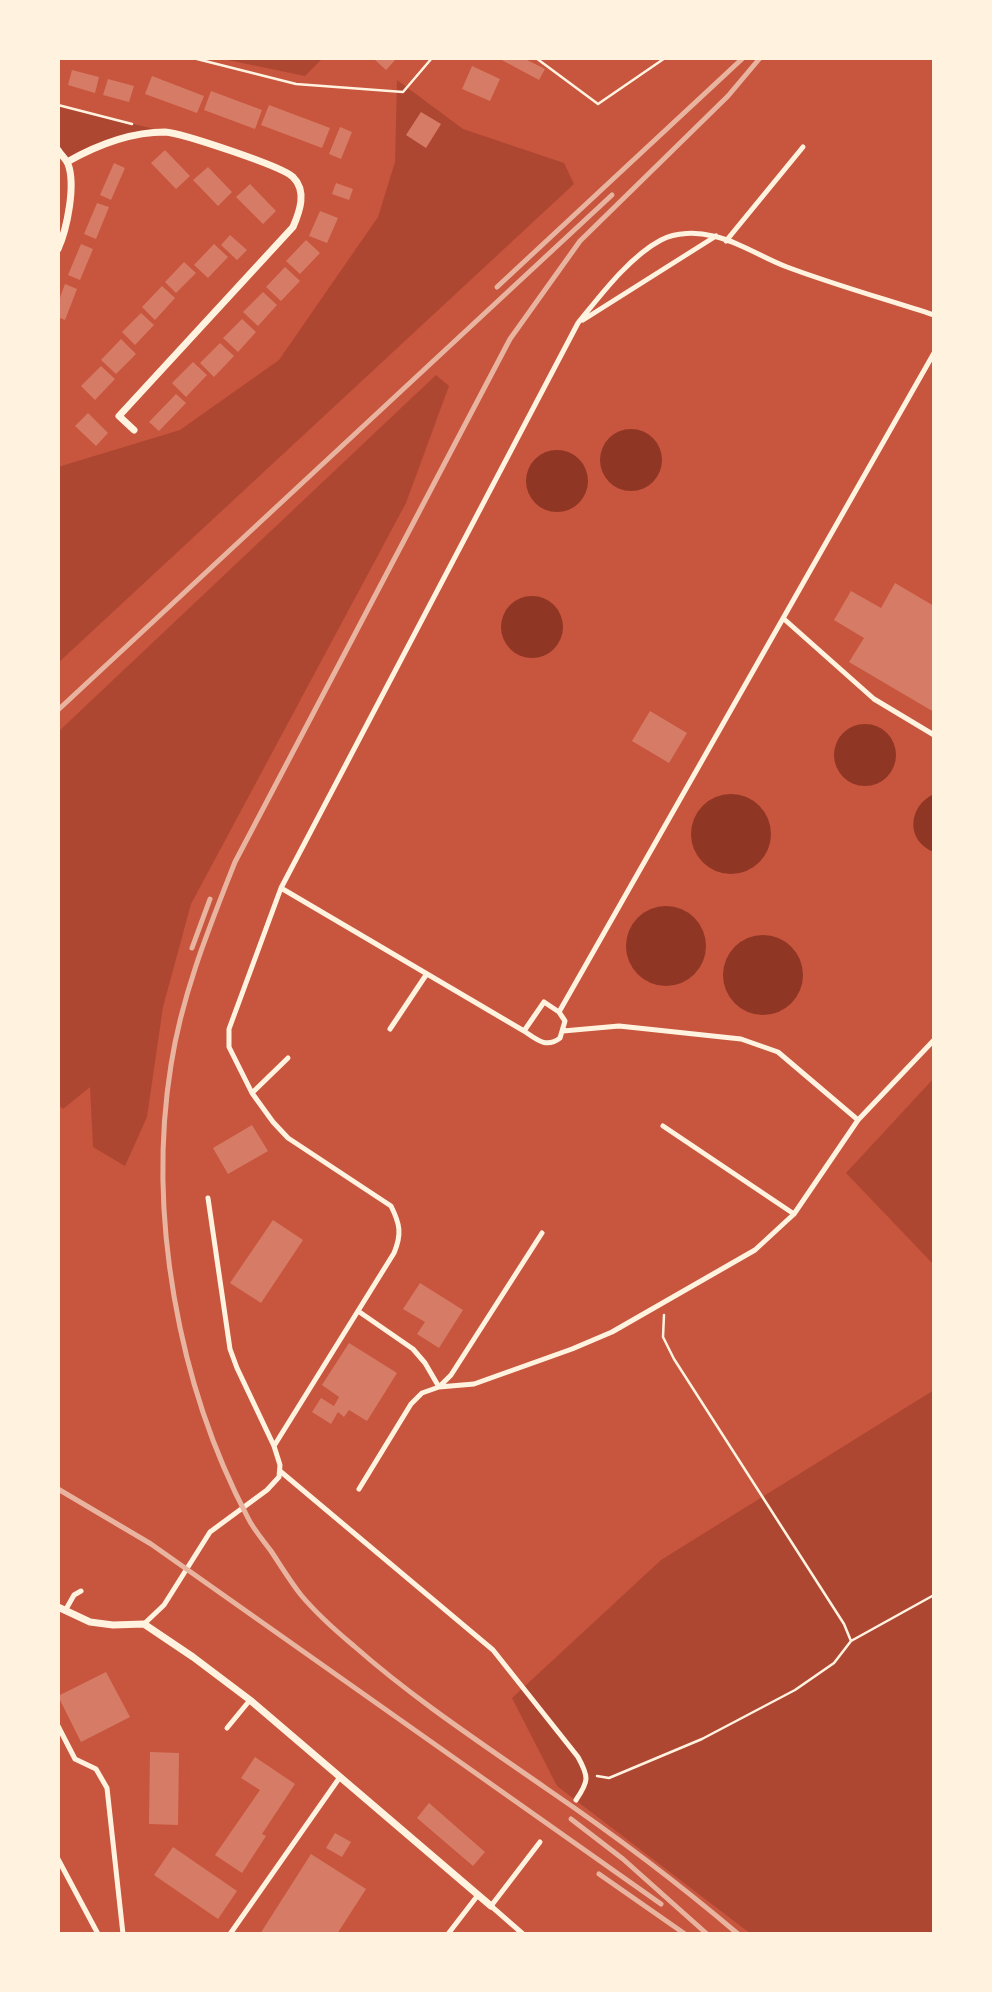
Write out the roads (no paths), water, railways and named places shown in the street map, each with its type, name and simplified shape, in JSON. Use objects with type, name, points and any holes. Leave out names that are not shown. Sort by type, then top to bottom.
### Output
[{"type":"street","points":[[67,162],[113,140],[166,132],[185,136],[278,169],[293,177],[301,193],[301,208],[293,228],[118,416],[134,430]]},
{"type":"street","points":[[58,150],[67,162],[71,179],[64,235],[58,249]]},
{"type":"street","points":[[61,1609],[90,1622],[144,1625],[250,1700],[491,1906]]},
{"type":"lane","points":[[726,241],[803,147]]},
{"type":"lane","points":[[274,1446],[394,1253],[401,1237],[399,1222],[391,1206],[288,1138],[273,1122],[252,1093],[229,1047],[229,1029],[281,888],[578,323],[640,255],[662,240],[681,234],[716,236],[786,266],[934,315]]},
{"type":"lane","points":[[578,323],[716,236]]},
{"type":"lane","points":[[559,1012],[934,353]]},
{"type":"lane","points":[[784,619],[874,699],[934,735]]},
{"type":"lane","points":[[281,888],[542,1043],[550,1044],[560,1038],[565,1021],[559,1012],[544,1002],[524,1031]]},
{"type":"lane","points":[[390,1029],[426,975]]},
{"type":"lane","points":[[563,1031],[619,1026],[741,1039],[778,1052],[858,1120]]},
{"type":"lane","points":[[359,1489],[411,1404],[422,1393],[439,1387],[474,1384],[612,1332],[755,1250],[794,1214],[858,1120],[934,1040]]},
{"type":"lane","points":[[252,1093],[288,1058]]},
{"type":"lane","points":[[663,1126],[794,1214]]},
{"type":"lane","points":[[144,1625],[164,1605],[210,1532],[267,1489],[279,1477],[280,1471],[274,1446],[230,1349],[208,1198]]},
{"type":"lane","points":[[439,1387],[451,1375],[542,1233]]},
{"type":"lane","points":[[358,1311],[413,1349],[439,1387]]},
{"type":"lane","points":[[280,1471],[493,1650],[578,1756],[587,1774],[585,1786],[576,1800]]},
{"type":"lane","points":[[61,1609],[80,1591]]},
{"type":"lane","points":[[227,1728],[250,1700]]},
{"type":"lane","points":[[58,1726],[75,1759],[96,1769],[107,1788],[123,1934]]},
{"type":"lane","points":[[230,1934],[340,1777]]},
{"type":"lane","points":[[522,1934],[491,1906],[540,1842]]},
{"type":"lane","points":[[58,1859],[99,1934]]},
{"type":"lane","points":[[448,1934],[478,1895]]},
{"type":"railway","points":[[497,287],[743,58]]},
{"type":"railway","points":[[738,1934],[620,1841],[400,1684],[333,1628],[301,1595],[248,1518],[203,1412],[174,1298],[166,1239],[163,1180],[165,1122],[176,1039],[197,962],[235,862],[510,339],[580,241],[728,96],[760,58]]},
{"type":"railway","points":[[58,710],[612,195]]},
{"type":"railway","points":[[192,948],[210,899]]},
{"type":"railway","points":[[58,1489],[151,1544],[661,1904]]},
{"type":"railway","points":[[571,1819],[623,1859],[707,1934]]},
{"type":"railway","points":[[599,1874],[685,1934]]}]
